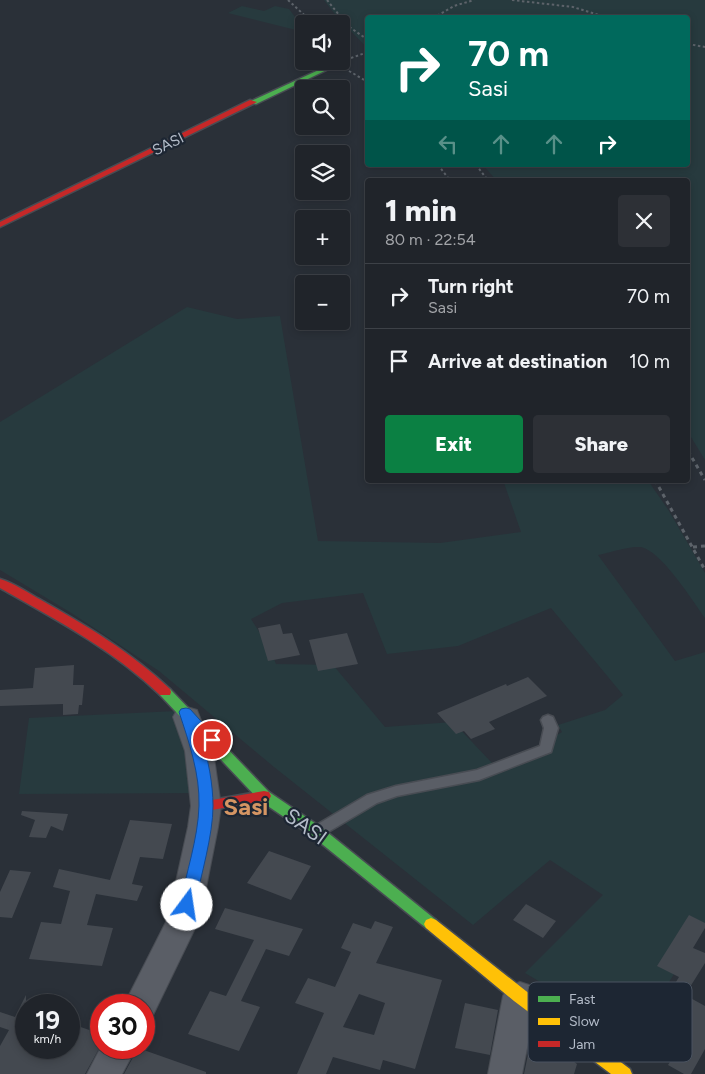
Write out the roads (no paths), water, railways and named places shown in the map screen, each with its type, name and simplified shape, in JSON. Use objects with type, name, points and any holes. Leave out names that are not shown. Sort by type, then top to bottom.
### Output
[{"type":"street","name":"SASI","points":[[0,225],[322,70]]},
{"type":"street","name":"SASI","points":[[0,583],[101,640],[154,681],[186,712],[264,796],[317,832],[528,1002]]},
{"type":"street","points":[[146,994],[184,918],[194,878],[206,806],[199,751],[186,712]]},
{"type":"street","points":[[206,806],[264,796]]},
{"type":"street","points":[[505,1074],[520,996]]},
{"type":"street","points":[[104,1074],[112,1059]]},
{"type":"street","name":"SASI","points":[[608,1062],[624,1074]]},
{"type":"lane","points":[[317,832],[372,799],[396,791],[479,775],[546,749],[551,728],[548,720]]},
{"type":"district","name":"Sasi","points":[[246,806]]}]
